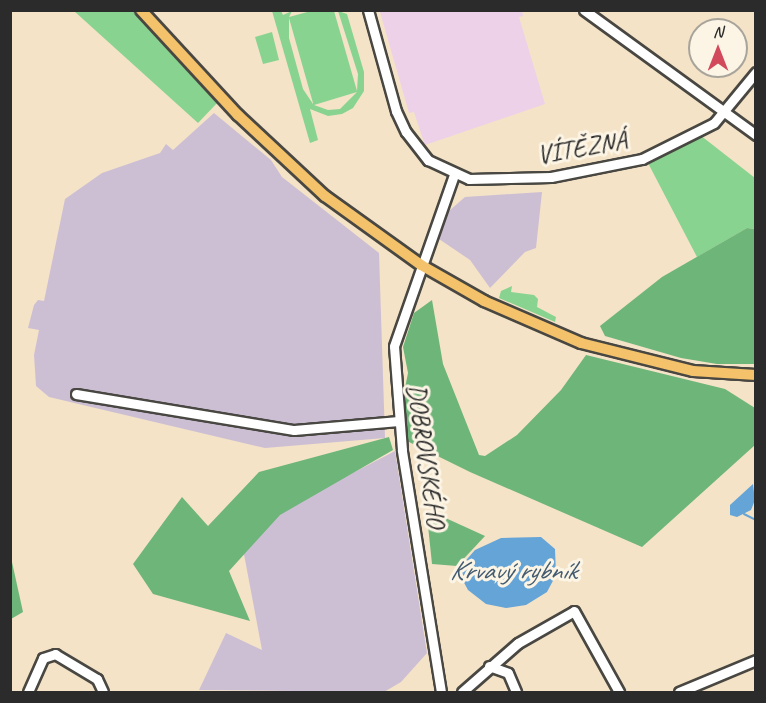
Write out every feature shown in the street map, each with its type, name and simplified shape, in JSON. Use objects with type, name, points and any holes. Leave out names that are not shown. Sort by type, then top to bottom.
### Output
[{"type":"main road","points":[[141,10],[238,115],[308,180],[421,265],[484,301],[581,343],[668,366],[756,375]]},
{"type":"street","name":"VÍTĚZNÁ","points":[[368,10],[396,111],[406,132],[420,153],[454,175],[499,181],[608,169],[649,156],[726,113]]},
{"type":"street","points":[[584,10],[756,135]]},
{"type":"street","points":[[726,113],[756,72]]},
{"type":"street","name":"DOBROVSKÉHO","points":[[441,693],[399,421],[394,346],[454,175]]},
{"type":"street","points":[[75,394],[294,430],[399,421]]},
{"type":"street","points":[[462,693],[518,642],[574,611],[619,693]]},
{"type":"street","points":[[28,693],[43,657],[55,654],[97,679],[103,693]]},
{"type":"street","points":[[679,693],[756,660]]},
{"type":"street","points":[[489,666],[508,673],[516,693]]},
{"type":"shaded area","points":[[387,10],[522,11],[523,16],[519,17],[545,104],[425,145],[414,112],[409,113],[380,12]]},
{"type":"shaded area","points":[[214,113],[271,160],[282,177],[379,253],[385,438],[265,448],[49,397],[36,386],[34,355],[39,330],[28,328],[34,305],[38,300],[44,301],[65,199],[102,173],[160,153],[166,144],[173,150]]},
{"type":"shaded area","points":[[542,192],[536,248],[525,252],[490,288],[470,260],[439,239],[449,211],[465,197]]},
{"type":"shaded area","points":[[395,451],[427,653],[401,682],[384,692],[199,690],[226,633],[262,650],[243,549],[289,506]]},
{"type":"green space","points":[[74,11],[133,11],[219,101],[198,123]]},
{"type":"green space","points":[[272,11],[281,11],[283,15],[292,11],[289,17],[311,11],[334,11],[357,91],[358,74],[338,11],[347,14],[364,72],[364,91],[353,108],[342,114],[328,116],[310,109],[318,140],[310,143]],"holes":[[[289,18],[313,103],[313,104],[303,89],[289,38]],[[357,92],[340,109],[328,110],[314,105]]]},
{"type":"green space","points":[[272,32],[279,60],[263,64],[255,37]]},
{"type":"green space","points":[[700,135],[755,178],[755,229],[747,228],[697,257],[648,163]]},
{"type":"green space","points":[[747,228],[755,229],[755,364],[717,364],[681,358],[605,336],[600,326],[662,277]]},
{"type":"green space","points":[[512,286],[511,292],[534,295],[538,299],[537,307],[556,317],[555,322],[499,298],[501,291]]},
{"type":"green space","points":[[432,300],[443,364],[479,455],[485,456],[517,435],[561,390],[586,355],[725,389],[755,408],[755,445],[642,547],[470,472],[407,441],[404,393],[408,373],[403,347],[414,313]]},
{"type":"green space","points":[[389,437],[393,450],[280,515],[229,571],[250,621],[153,594],[133,564],[182,497],[208,526],[259,472]]},
{"type":"green space","points":[[439,515],[485,536],[457,566],[432,564],[427,516]]},
{"type":"green space","points":[[10,553],[23,612],[11,619],[10,619]]},
{"type":"water","points":[[753,484],[755,500],[751,510],[737,517],[730,515],[730,505]]},
{"type":"water","name":"Krvavý rybník","points":[[541,537],[555,549],[556,575],[547,592],[526,605],[506,608],[486,604],[468,590],[460,575],[461,566],[475,550],[501,538]]},
{"type":"waterway","points":[[744,514],[756,520]]}]
